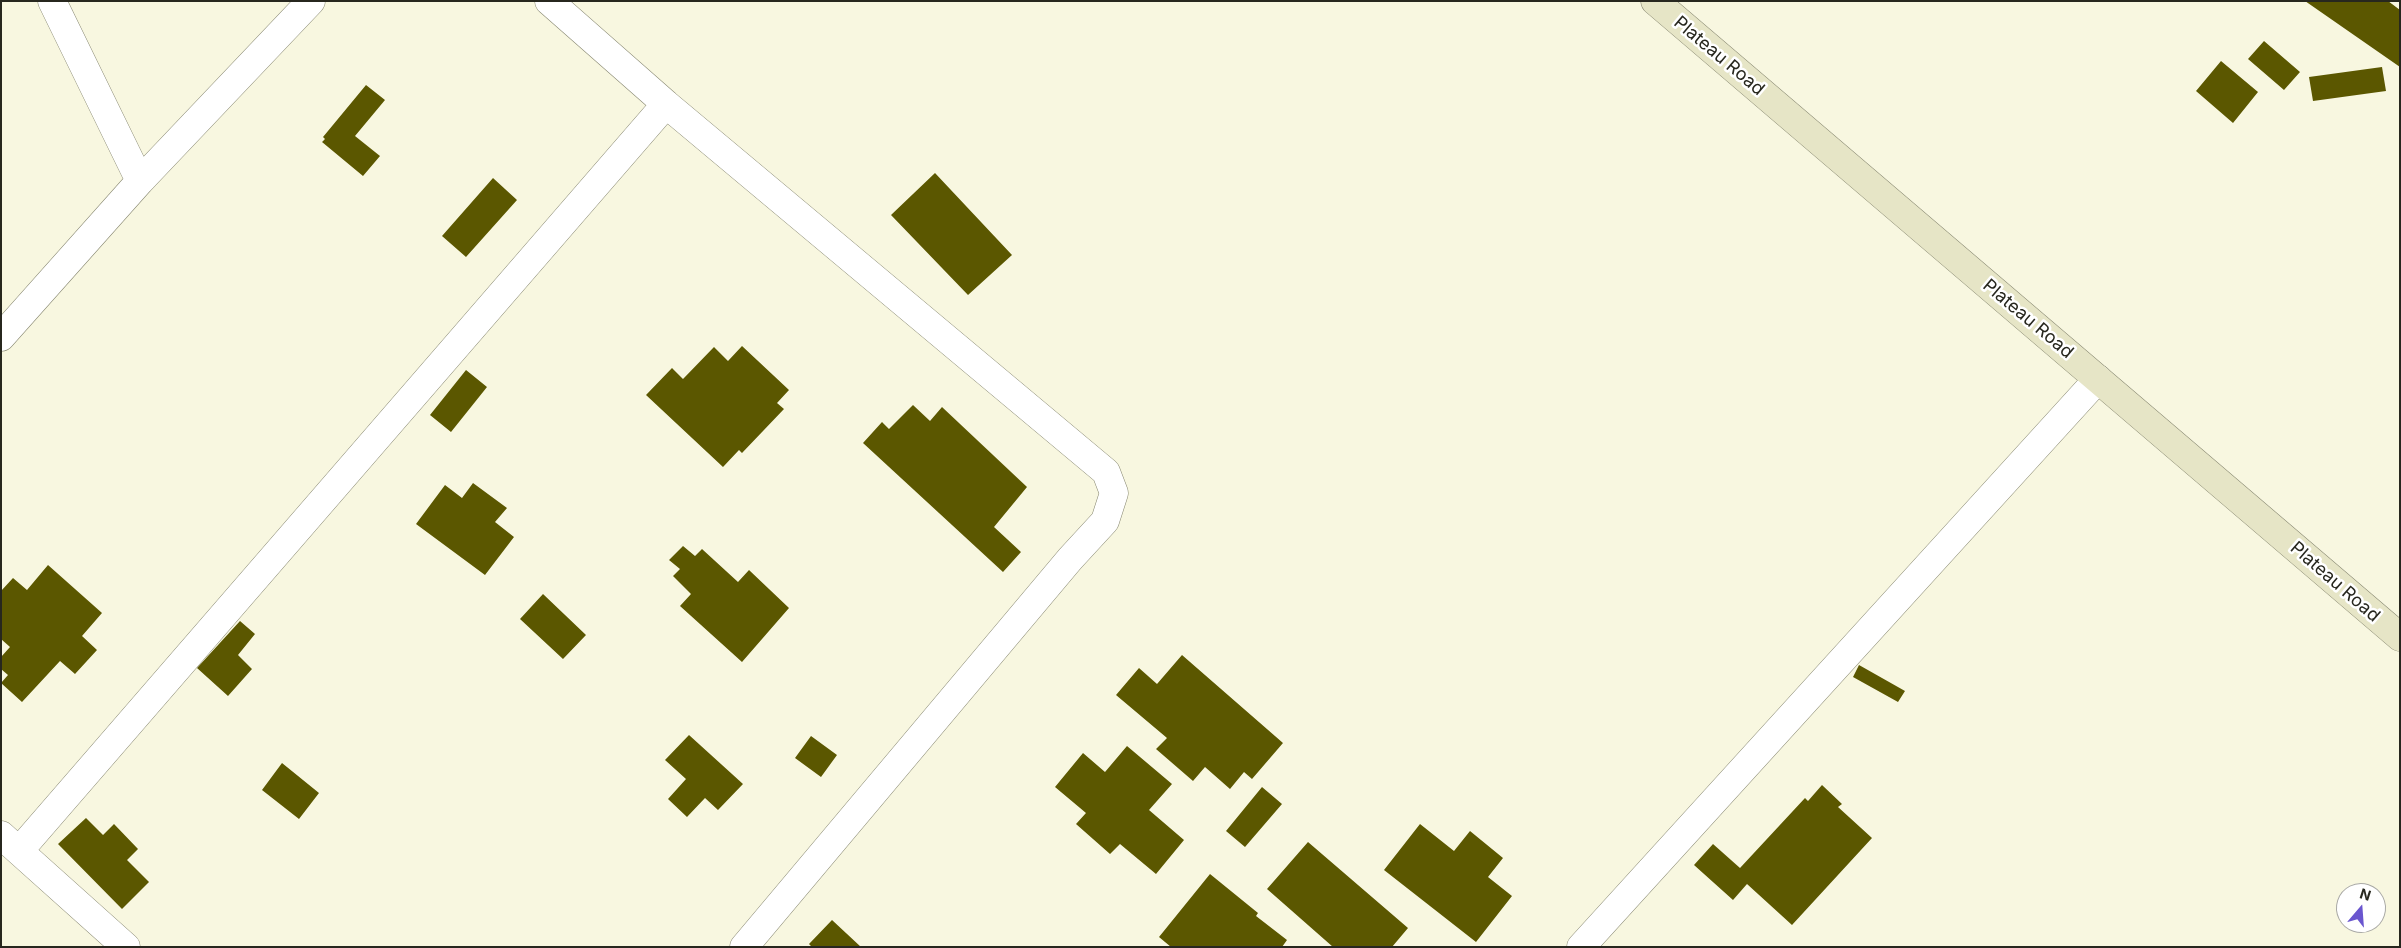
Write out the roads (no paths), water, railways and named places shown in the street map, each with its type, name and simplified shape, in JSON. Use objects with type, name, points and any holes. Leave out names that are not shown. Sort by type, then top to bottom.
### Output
[{"type":"street","points":[[52,1],[140,180]]},
{"type":"street","points":[[1,337],[140,180],[311,1]]},
{"type":"street","points":[[549,1],[666,104],[1106,472],[1114,494],[1105,522],[1064,566],[744,947]]},
{"type":"street","name":"Plateau Road","points":[[1655,1],[2400,637]]},
{"type":"street","points":[[126,947],[10,844],[666,104]]},
{"type":"street","points":[[1581,947],[2098,379]]}]
